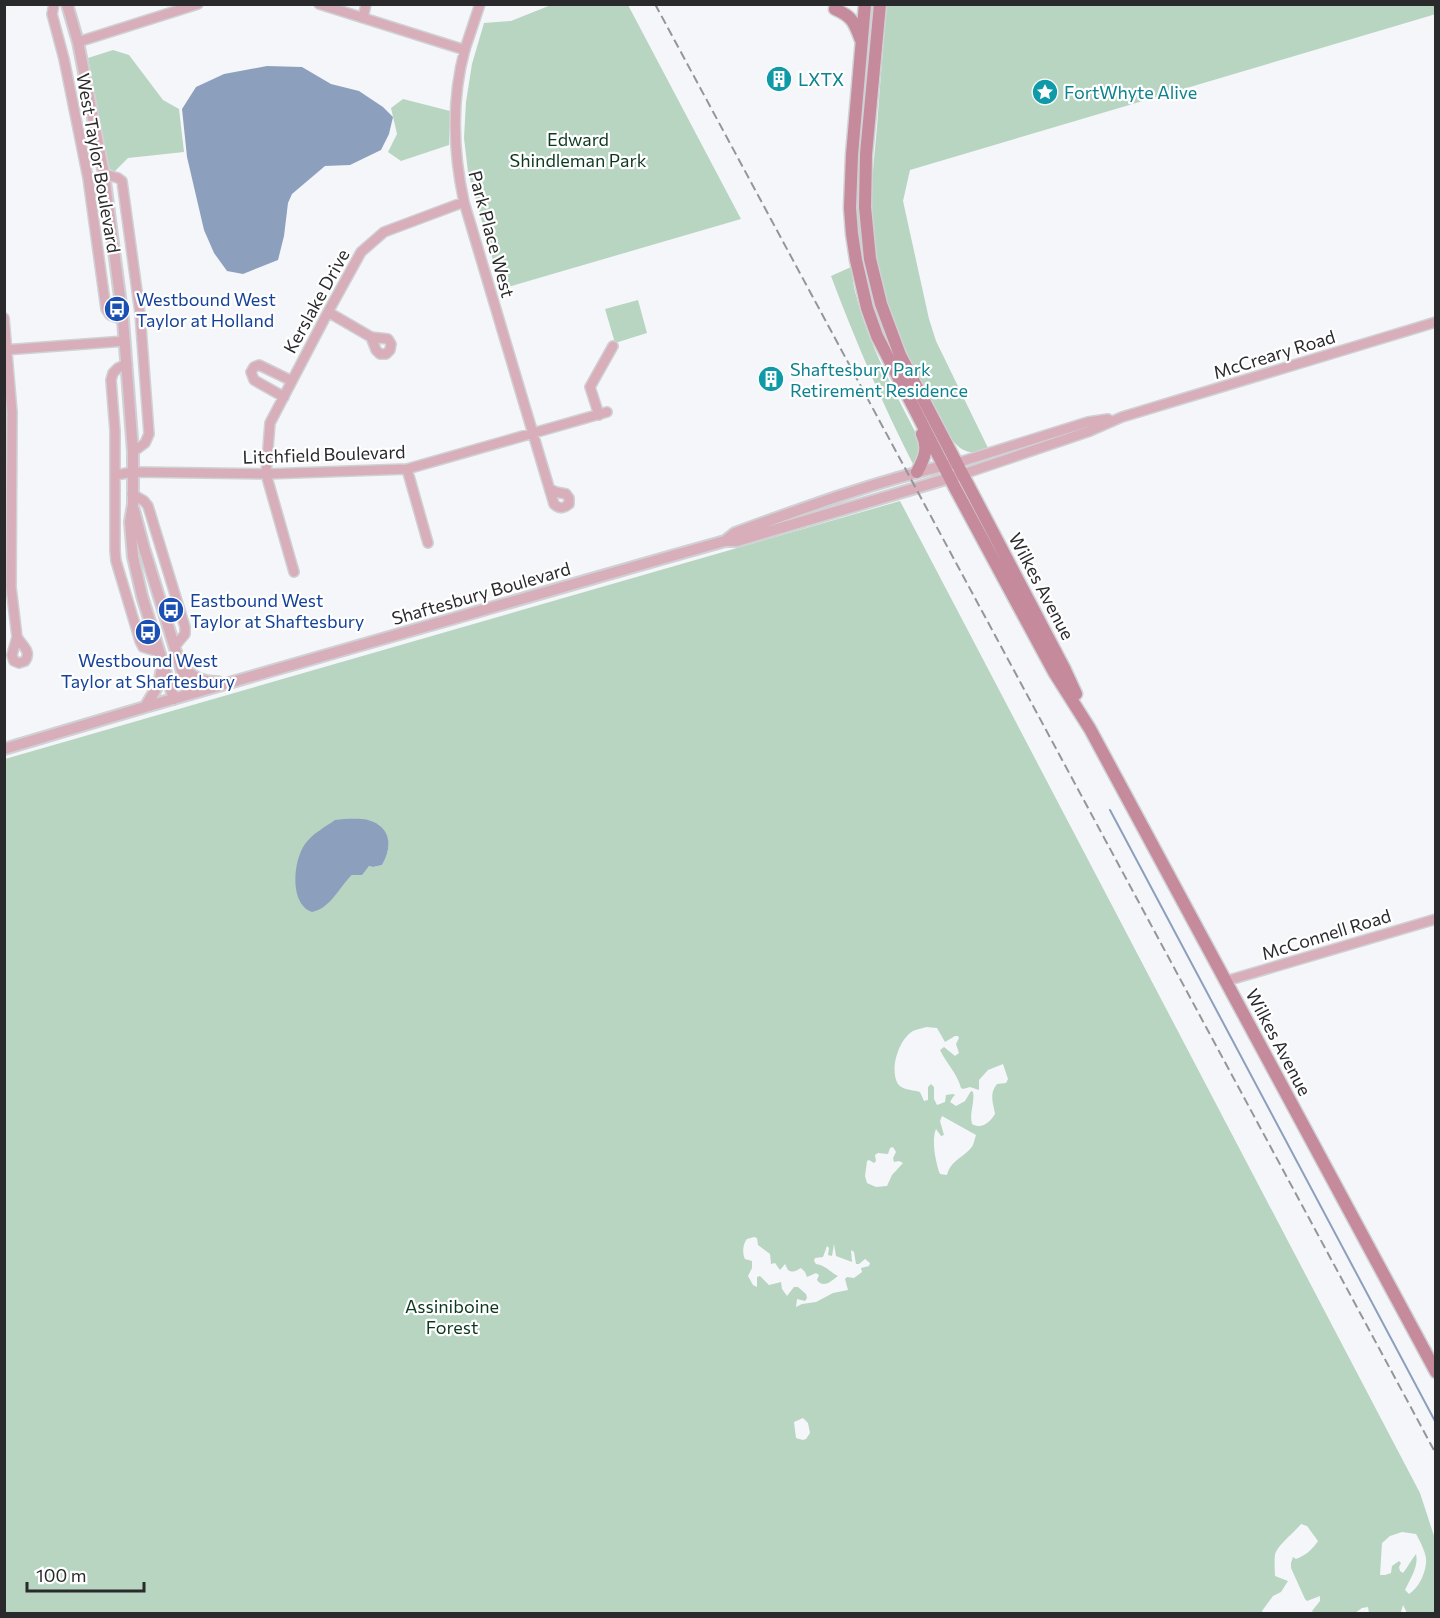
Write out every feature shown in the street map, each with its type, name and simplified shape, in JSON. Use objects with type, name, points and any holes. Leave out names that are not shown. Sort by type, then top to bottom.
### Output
[{"type":"main road","points":[[865,4],[852,154],[850,208],[856,260],[872,324],[906,393],[955,467]]},
{"type":"main road","points":[[880,4],[866,154],[865,207],[870,259],[881,304],[900,355],[955,467]]},
{"type":"main road","points":[[835,9],[848,14],[862,43]]},
{"type":"main road","points":[[906,393],[926,448],[916,472]]},
{"type":"main road","name":"Wilkes Avenue","points":[[955,467],[950,478],[1054,672],[1090,729],[1436,1372]]},
{"type":"main road","name":"Wilkes Avenue","points":[[955,467],[1064,668],[1090,729]]},
{"type":"street","name":"West Taylor Boulevard","points":[[54,4],[52,14],[64,59],[88,178],[106,309],[110,315],[123,320]]},
{"type":"street","name":"West Taylor Boulevard","points":[[67,4],[78,42],[104,174],[123,320],[133,452],[133,499],[130,522],[132,556],[174,699]]},
{"type":"street","points":[[78,42],[198,4]]},
{"type":"street","points":[[319,4],[465,50]]},
{"type":"street","points":[[363,18],[366,4]]},
{"type":"street","name":"Park Place West","points":[[480,4],[465,50],[455,102],[454,143],[458,175],[464,202],[550,489]]},
{"type":"street","name":"West Taylor Boulevard","points":[[104,174],[122,181],[140,313],[149,434],[145,443],[133,452]]},
{"type":"street","name":"Kerslake Drive","points":[[266,474],[270,423],[361,252],[384,232],[464,202]]},
{"type":"street","points":[[328,312],[371,337]]},
{"type":"street","points":[[4,318],[12,412],[8,575],[17,637]]},
{"type":"street","name":"McCreary Road","points":[[955,467],[1090,431],[1122,417],[1436,322]]},
{"type":"street","points":[[6,350],[125,341]]},
{"type":"street","name":"Litchfield Boulevard","points":[[116,476],[133,472],[266,474],[407,470],[603,414],[590,387],[613,346]]},
{"type":"street","points":[[127,364],[113,373],[111,380],[116,431],[116,561],[140,641],[143,647],[160,657],[161,679],[145,707]]},
{"type":"street","points":[[284,397],[254,380],[251,372],[259,365],[292,381]]},
{"type":"street","name":"Shaftesbury Boulevard","points":[[725,541],[735,533],[812,505],[916,472],[955,467]]},
{"type":"street","points":[[407,470],[428,543]]},
{"type":"street","points":[[266,474],[294,572]]},
{"type":"street","name":"Shaftesbury Boulevard","points":[[4,749],[189,694],[725,541],[737,541],[950,478]]},
{"type":"street","name":"West Taylor Boulevard","points":[[133,499],[144,548],[189,694]]},
{"type":"street","points":[[133,499],[144,501],[148,506],[185,627],[185,634],[176,652],[186,670],[195,677],[207,682],[233,682]]},
{"type":"street","name":"McConnell Road","points":[[1226,981],[1436,919]]},
{"type":"green space","name":"FortWhyte Alive","points":[[1435,4],[1436,14],[910,170],[903,201],[929,319],[936,341],[988,448],[979,452],[970,452],[957,445],[938,416],[905,349],[887,302],[875,253],[872,228],[872,190],[887,5]]},
{"type":"green space","name":"Edward Shindleman Park","points":[[551,5],[628,5],[741,219],[501,289],[468,172],[464,138],[466,102],[472,64],[484,23],[511,21]]},
{"type":"green space","points":[[870,5],[874,5],[860,198],[891,345],[889,346],[876,320],[863,274],[855,210],[855,175]]},
{"type":"green space","points":[[113,50],[129,55],[163,100],[179,109],[184,152],[128,158],[114,172],[109,168],[88,58]]},
{"type":"green space","points":[[403,99],[450,111],[449,145],[401,161],[388,152],[397,134],[391,108]]},
{"type":"green space","points":[[851,267],[855,292],[868,333],[920,441],[921,450],[913,464],[869,371],[831,276]]},
{"type":"green space","points":[[638,300],[647,333],[615,343],[605,309]]},
{"type":"green space","name":"Assiniboine Forest","points":[[900,501],[1420,1493],[1436,1542],[1435,1613],[1407,1613],[1403,1605],[1399,1613],[1369,1613],[1368,1607],[1355,1613],[1314,1613],[1312,1611],[1320,1601],[1320,1596],[1307,1601],[1291,1568],[1293,1557],[1296,1559],[1306,1554],[1318,1541],[1307,1526],[1301,1524],[1276,1551],[1275,1576],[1288,1581],[1281,1592],[1273,1596],[1262,1611],[1263,1613],[5,1614],[5,759]],"holes":[[[378,824],[388,844],[382,865],[369,866],[346,880],[296,879],[300,854]],[[927,1027],[937,1028],[945,1042],[958,1036],[956,1044],[959,1053],[955,1056],[944,1047],[940,1050],[963,1089],[970,1087],[979,1090],[979,1080],[988,1070],[1003,1064],[1008,1079],[1006,1083],[997,1084],[993,1091],[995,1114],[991,1120],[979,1126],[972,1124],[973,1092],[971,1091],[965,1101],[956,1106],[950,1102],[955,1095],[953,1094],[946,1095],[945,1102],[937,1105],[934,1099],[934,1087],[931,1084],[928,1087],[928,1100],[924,1101],[920,1092],[905,1089],[898,1084],[895,1078],[897,1055],[903,1041],[913,1031]],[[942,1116],[976,1135],[973,1145],[952,1165],[947,1175],[940,1174],[934,1145],[936,1129],[941,1136],[944,1135],[940,1121]],[[893,1147],[896,1152],[894,1162],[903,1163],[892,1175],[887,1186],[876,1187],[867,1183],[865,1176],[867,1161],[874,1163],[875,1155],[878,1153],[888,1154],[890,1148]],[[757,1238],[758,1245],[770,1254],[771,1264],[775,1263],[780,1270],[785,1264],[791,1271],[801,1268],[807,1277],[816,1273],[819,1275],[817,1280],[822,1284],[838,1276],[814,1261],[815,1258],[823,1257],[827,1246],[828,1255],[832,1256],[834,1244],[836,1256],[852,1262],[851,1250],[854,1252],[856,1264],[865,1259],[870,1263],[869,1266],[861,1268],[862,1272],[854,1278],[845,1279],[848,1290],[833,1293],[816,1302],[796,1307],[797,1299],[805,1301],[807,1298],[798,1287],[794,1287],[787,1296],[782,1289],[781,1282],[769,1285],[760,1276],[757,1277],[757,1287],[753,1285],[748,1276],[752,1268],[752,1261],[745,1259],[743,1254],[746,1241]],[[803,1418],[808,1423],[810,1433],[806,1439],[796,1438],[794,1422]],[[1402,1532],[1416,1534],[1426,1563],[1424,1574],[1409,1594],[1405,1590],[1415,1568],[1416,1554],[1403,1573],[1400,1571],[1399,1561],[1392,1566],[1391,1573],[1380,1575],[1382,1543],[1390,1536]]]},
{"type":"water","points":[[267,66],[302,67],[331,84],[359,91],[383,107],[393,117],[389,134],[381,150],[350,165],[325,166],[292,194],[288,203],[278,260],[243,274],[227,271],[214,253],[204,230],[187,157],[182,109],[196,87],[224,74]]},
{"type":"water","points":[[360,819],[376,823],[388,838],[388,851],[382,865],[369,866],[362,875],[352,875],[330,902],[312,912],[300,900],[297,891],[295,881],[298,861],[308,840],[335,820]]},
{"type":"waterway","points":[[1110,810],[1436,1423]]},
{"type":"railway","points":[[655,4],[1436,1454]]},
{"type":"place","name":"LXTX","points":[[779,79]]},
{"type":"place","name":"FortWhyte Alive","points":[[1045,92]]},
{"type":"place","name":"Westbound West Taylor at Holland","points":[[117,309]]},
{"type":"place","name":"Shaftesbury Park Retirement Residence","points":[[771,379]]},
{"type":"place","name":"Eastbound West Taylor at Shaftesbury","points":[[171,610]]},
{"type":"place","name":"Westbound West Taylor at Shaftesbury","points":[[148,632]]}]
